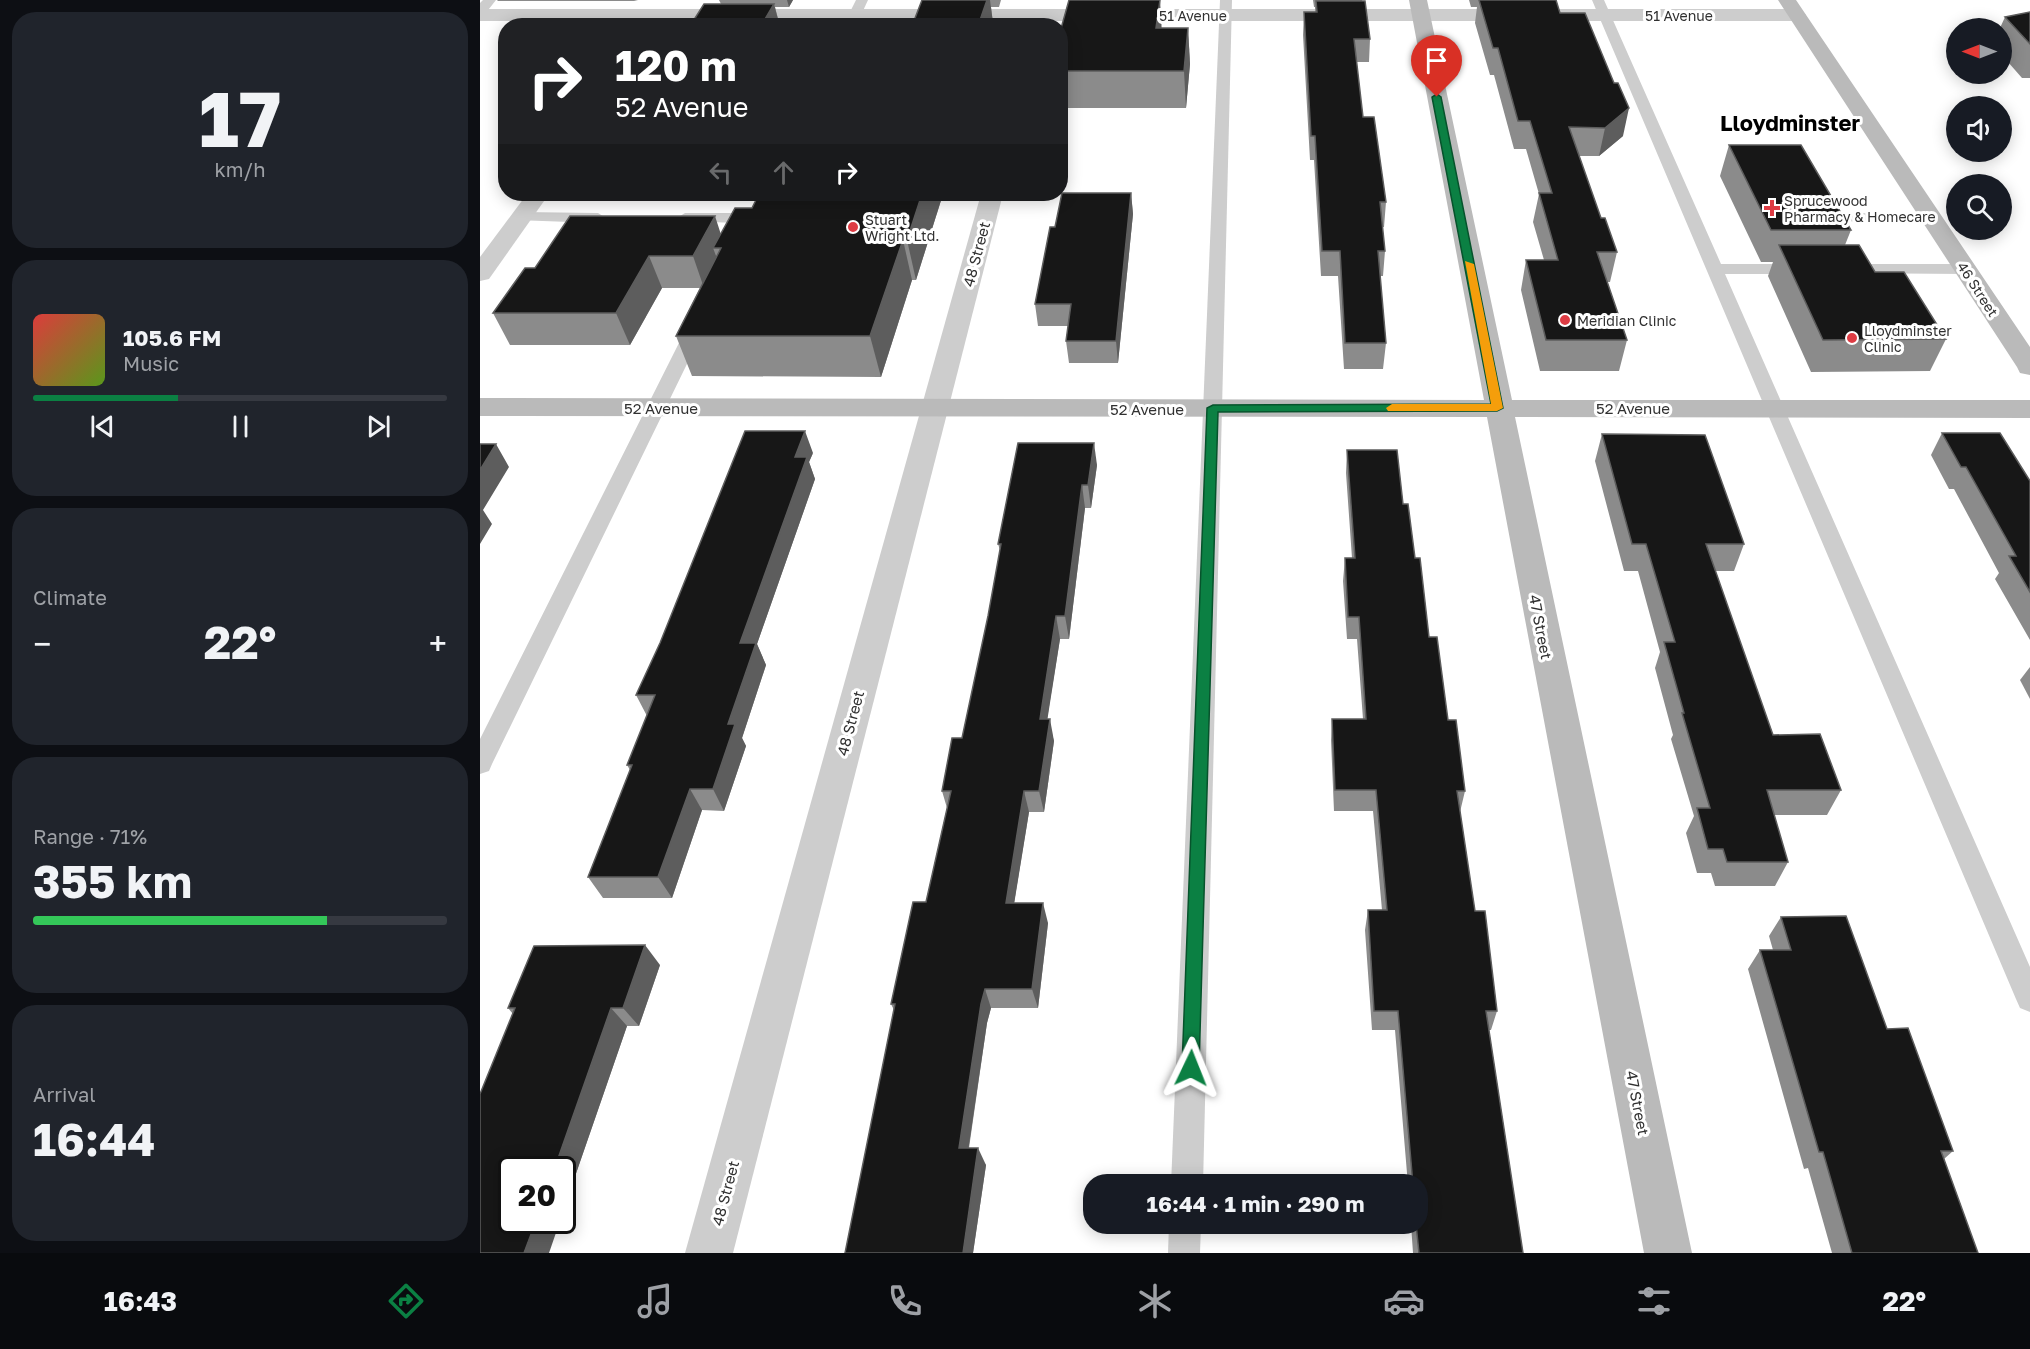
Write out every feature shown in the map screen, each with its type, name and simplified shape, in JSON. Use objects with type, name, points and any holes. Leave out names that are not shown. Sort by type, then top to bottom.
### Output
[{"type":"street","name":"51 Avenue","points":[[480,13],[1040,14],[1226,8],[1792,7]]},
{"type":"street","name":"46 Street","points":[[1792,7],[2030,367]]},
{"type":"street","name":"47 Street","points":[[1419,8],[1497,408],[1668,1253]]},
{"type":"street","points":[[480,274],[533,201]]},
{"type":"street","name":"48 Street","points":[[709,1253],[990,201]]},
{"type":"street","name":"52 Avenue","points":[[480,407],[2030,409]]},
{"type":"lane","points":[[480,13],[490,0]]},
{"type":"lane","points":[[1602,7],[2030,999]]},
{"type":"lane","points":[[1187,1174],[1226,8]]},
{"type":"lane","points":[[521,217],[611,218]]},
{"type":"lane","points":[[669,218],[745,223]]},
{"type":"lane","points":[[1848,218],[1932,219]]},
{"type":"lane","points":[[1715,269],[1965,269]]},
{"type":"lane","points":[[480,764],[654,408],[705,309]]},
{"type":"lane","points":[[1185,1234],[1185,1253]]},
{"type":"building","points":[[922,0],[987,0],[981,18],[915,18]]},
{"type":"building","points":[[1069,0],[1160,0],[1156,28],[1188,28],[1184,71],[1068,71],[1068,18],[1064,18]]},
{"type":"building","points":[[1479,0],[1556,0],[1560,13],[1585,13],[1614,83],[1618,83],[1629,108],[1605,128],[1569,127],[1601,218],[1605,218],[1617,252],[1597,252],[1627,340],[1546,340],[1526,260],[1558,260],[1539,193],[1552,193],[1530,121],[1518,121],[1498,48],[1493,48]]},
{"type":"building","points":[[1316,1],[1365,1],[1370,39],[1354,39],[1363,117],[1374,117],[1386,202],[1380,202],[1385,251],[1378,251],[1386,343],[1345,343],[1340,251],[1322,251],[1315,136],[1311,136],[1304,12],[1317,12]]},
{"type":"building","points":[[704,4],[774,4],[766,18],[695,18]]},
{"type":"building","points":[[2030,12],[2030,44],[2012,25],[2012,18],[2005,17]]},
{"type":"building","points":[[1729,145],[1801,145],[1851,230],[1771,230]]},
{"type":"building","points":[[1068,193],[1131,193],[1116,341],[1066,341],[1071,304],[1035,304],[1050,227],[1055,227],[1060,201],[1068,201]]},
{"type":"building","points":[[756,201],[920,201],[907,240],[903,240],[870,336],[676,336],[721,248],[713,248],[735,208],[752,208]]},
{"type":"building","points":[[570,216],[715,216],[693,256],[649,256],[616,313],[493,313],[525,268],[535,268]]},
{"type":"building","points":[[1779,245],[1859,245],[1875,272],[1904,272],[1946,339],[1823,340]]},
{"type":"building","points":[[745,431],[805,431],[795,457],[807,457],[740,643],[756,643],[728,724],[735,724],[713,789],[690,789],[658,877],[588,877],[632,765],[627,765],[655,695],[636,695],[660,643]]},
{"type":"building","points":[[1942,433],[2000,433],[2030,481],[2030,592],[2009,556],[2016,556],[1966,467],[1961,467]]},
{"type":"building","points":[[1602,434],[1705,435],[1744,544],[1706,544],[1773,735],[1820,734],[1841,790],[1767,790],[1788,862],[1727,862],[1723,849],[1708,849],[1697,808],[1710,808],[1664,642],[1675,642],[1646,544],[1632,544]]},
{"type":"building","points":[[1018,443],[1094,443],[1088,485],[1082,485],[1065,616],[1056,616],[1040,719],[1050,719],[1039,791],[1024,791],[1006,903],[1043,903],[1032,989],[985,989],[981,1004],[959,1148],[978,1148],[963,1253],[845,1253],[895,1004],[891,1004],[913,902],[926,902],[951,791],[942,791],[952,738],[962,738],[988,616],[1001,544],[998,544]]},
{"type":"building","points":[[480,444],[496,444],[480,470]]},
{"type":"building","points":[[1347,450],[1397,450],[1403,504],[1408,504],[1415,558],[1420,558],[1429,637],[1437,637],[1448,720],[1456,720],[1465,791],[1457,791],[1475,911],[1485,911],[1497,1011],[1486,1011],[1523,1253],[1419,1253],[1417,1234],[1428,1234],[1428,1174],[1412,1174],[1398,1011],[1374,1011],[1368,910],[1387,910],[1376,790],[1335,790],[1332,719],[1366,719],[1359,617],[1348,617],[1345,558],[1355,558]]},
{"type":"building","points":[[1846,916],[1887,1029],[1908,1028],[1953,1151],[1941,1151],[1978,1253],[1852,1253],[1823,1152],[1819,1152],[1760,950],[1791,950],[1781,917]]},
{"type":"building","points":[[645,945],[623,1008],[611,1008],[559,1156],[498,1156],[498,1234],[531,1234],[524,1253],[480,1253],[480,1094],[515,1008],[508,1008],[534,946]]},
{"type":"slow traffic","points":[[1392,408],[1497,408],[1469,264]]},
{"type":"place","name":"Sprucewood Pharmacy & Homecare","points":[[1772,208]]},
{"type":"place","name":"Stuart Wright Ltd.","points":[[853,227]]},
{"type":"place","name":"Meridian Clinic","points":[[1565,320]]},
{"type":"place","name":"Lloydminster Clinic","points":[[1852,338]]},
{"type":"district","name":"Lloydminster","points":[[1790,122]]},
{"type":"route","points":[[1191,1068],[1213,408],[1497,408],[1437,97]]}]
